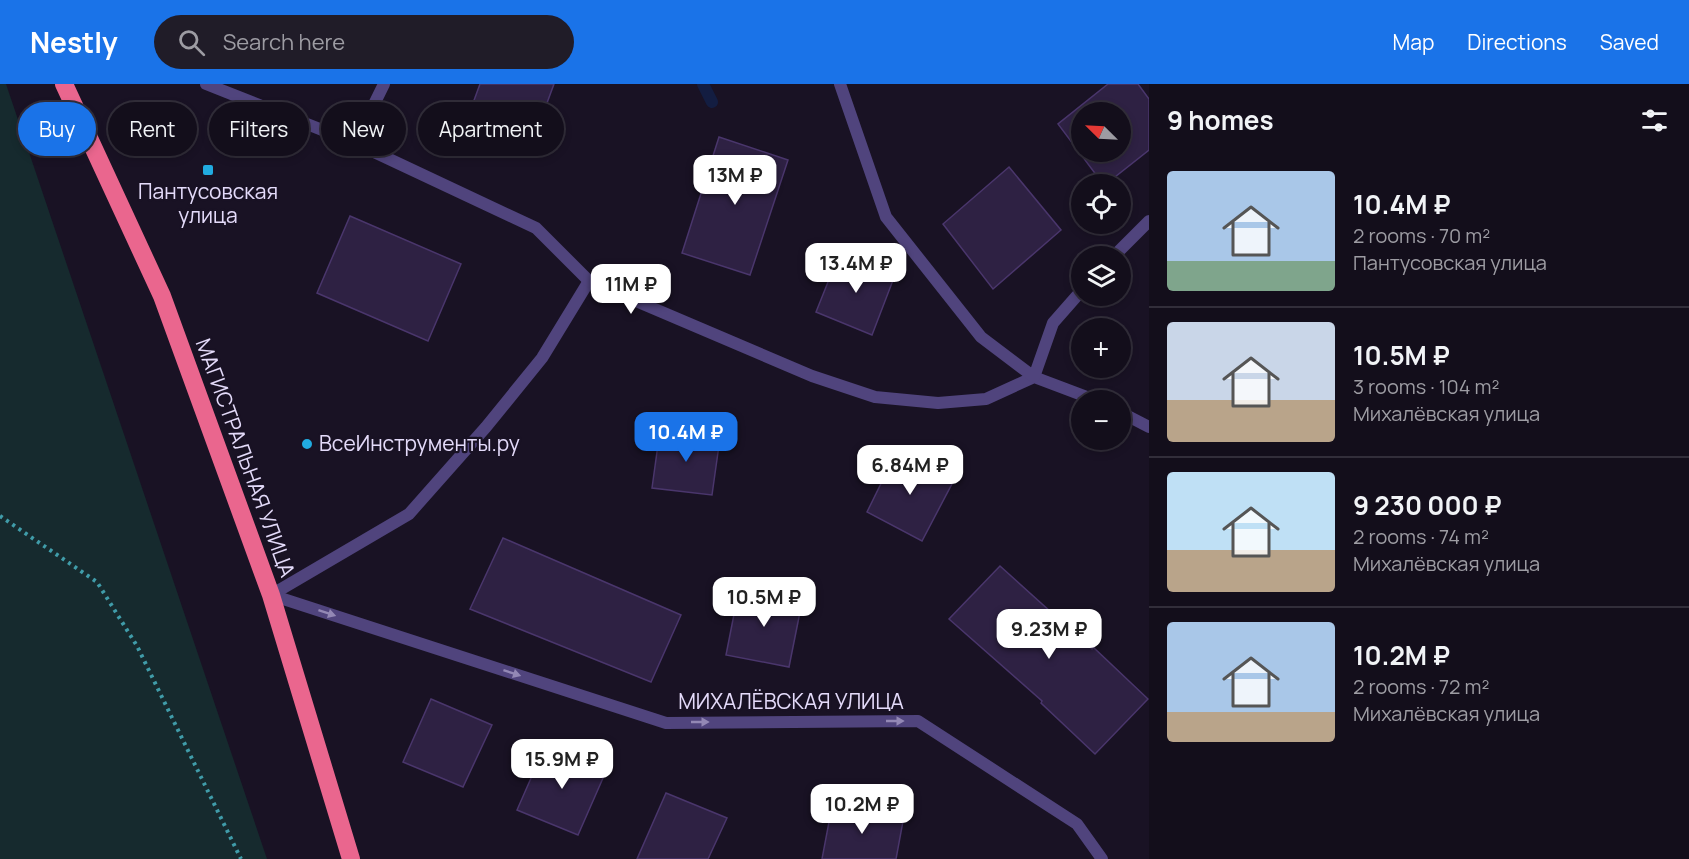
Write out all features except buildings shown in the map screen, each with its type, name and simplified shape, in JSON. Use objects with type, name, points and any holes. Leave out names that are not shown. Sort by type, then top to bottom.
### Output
[{"type":"highway","name":"МАГИСТРАЛЬНАЯ УЛИЦА","points":[[64,84],[162,296],[271,595],[351,859]]},
{"type":"street","points":[[206,84],[321,129]]},
{"type":"street","points":[[375,102],[384,84]]},
{"type":"street","points":[[840,84],[886,217],[981,337],[1034,377],[1071,391]]},
{"type":"street","points":[[384,156],[536,228],[589,281],[812,376],[875,397],[938,403],[986,399],[1034,377],[1053,323],[1071,303]]},
{"type":"street","points":[[1124,246],[1149,221]]},
{"type":"street","points":[[271,595],[409,514],[486,427],[542,358],[589,281]]},
{"type":"street","points":[[1131,418],[1149,427]]},
{"type":"street","name":"МИХАЛЁВСКАЯ УЛИЦА","points":[[271,595],[666,723],[918,721],[1077,824],[1102,859]]},
{"type":"path","points":[[0,516],[97,582],[137,646],[241,859]]},
{"type":"green space","points":[[0,84],[6,84],[18,120],[18,156],[30,156],[267,859],[0,859]]},
{"type":"waterway","points":[[703,84],[712,102]]},
{"type":"place","name":"Пантусовская улица","points":[[208,170]]},
{"type":"place","name":"ВсеИнструменты.ру","points":[[307,444]]}]
